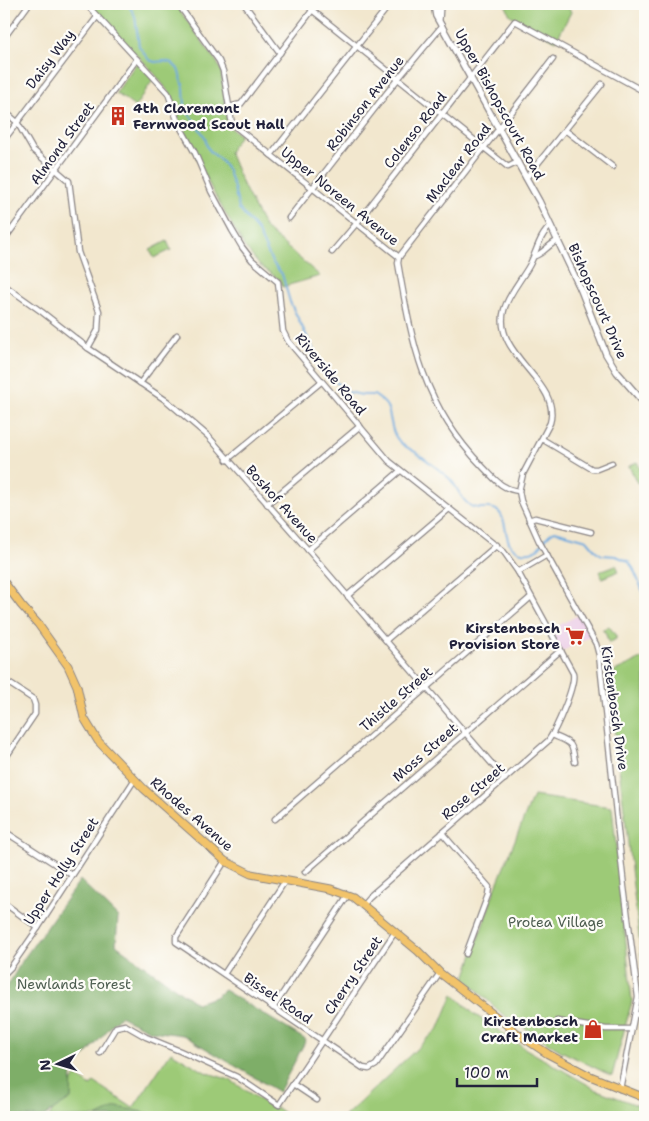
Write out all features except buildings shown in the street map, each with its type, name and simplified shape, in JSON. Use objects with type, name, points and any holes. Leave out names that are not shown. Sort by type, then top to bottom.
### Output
[{"type":"main road","name":"Rhodes Avenue","points":[[4,582],[38,624],[68,666],[76,686],[84,718],[89,728],[109,753],[135,779],[226,861],[251,874],[348,894],[363,904],[440,973],[528,1041],[548,1054],[620,1089],[645,1098]]},
{"type":"street","points":[[4,38],[29,4]]},
{"type":"street","name":"Riverside Road","points":[[86,4],[170,96],[178,123],[195,153],[211,191],[242,247],[259,267],[278,282],[284,335],[320,382],[346,408],[389,461],[497,545],[507,556],[518,572],[572,670],[574,679]]},
{"type":"street","name":"Upper Noreen Avenue","points":[[178,4],[219,61],[223,71],[232,124],[399,257]]},
{"type":"street","points":[[244,4],[280,53]]},
{"type":"street","points":[[307,4],[397,80],[508,167],[518,162]]},
{"type":"street","points":[[229,108],[241,104],[317,4]]},
{"type":"street","points":[[271,156],[390,4]]},
{"type":"street","name":"Upper Bishopscourt Road","points":[[434,4],[436,16],[539,201]]},
{"type":"street","name":"Upper Bishopscourt Road","points":[[439,20],[440,4]]},
{"type":"street","name":"Daisy Way","points":[[4,140],[97,16]]},
{"type":"street","name":"Colenso Road","points":[[332,252],[515,21],[645,92]]},
{"type":"street","name":"Robinson Avenue","points":[[289,218],[397,80],[442,26]]},
{"type":"street","name":"Almond Street","points":[[4,240],[137,59]]},
{"type":"street","name":"Maclear Road","points":[[399,257],[553,59]]},
{"type":"street","points":[[526,178],[602,84]]},
{"type":"street","points":[[4,111],[17,122],[33,150],[69,181],[78,252],[100,311],[98,330],[88,348]]},
{"type":"street","points":[[565,130],[613,167]]},
{"type":"street","name":"Bishopscourt Drive","points":[[539,201],[581,290],[606,354],[616,372],[645,404]]},
{"type":"street","points":[[399,257],[398,263],[410,333],[427,384],[441,412],[456,437],[500,484],[509,490],[519,491],[523,474],[542,439],[552,415],[552,406],[542,388],[509,345],[504,332],[503,320],[506,305],[535,256],[546,230],[551,226]]},
{"type":"street","points":[[535,256],[549,244],[557,241]]},
{"type":"street","name":"Boshof Avenue","points":[[4,285],[88,348],[166,401],[204,433],[308,550],[505,779]]},
{"type":"street","points":[[140,383],[177,335]]},
{"type":"street","points":[[227,460],[320,382]]},
{"type":"street","points":[[267,504],[360,426]]},
{"type":"street","points":[[542,439],[592,469],[597,470],[612,463]]},
{"type":"street","points":[[308,550],[400,471]]},
{"type":"street","name":"Kirstenbosch Drive","points":[[519,491],[524,510],[539,541],[596,644],[599,655],[638,997],[620,1089]]},
{"type":"street","points":[[347,596],[449,509]]},
{"type":"street","points":[[529,520],[535,518],[591,532]]},
{"type":"street","points":[[386,640],[497,545]]},
{"type":"street","points":[[518,572],[546,554]]},
{"type":"street","name":"Thistle Street","points":[[275,819],[532,597]]},
{"type":"street","name":"Moss Street","points":[[305,872],[560,650]]},
{"type":"street","name":"Rose Street","points":[[363,904],[547,743],[574,679]]},
{"type":"street","points":[[4,680],[34,702],[34,714],[4,760]]},
{"type":"street","points":[[552,735],[570,743],[573,748],[575,762]]},
{"type":"street","name":"Upper Holly Street","points":[[4,974],[38,928],[135,779]]},
{"type":"street","points":[[4,831],[72,875]]},
{"type":"street","points":[[442,833],[489,887],[466,954]]},
{"type":"street","name":"Bisset Road","points":[[226,861],[176,937],[177,943],[363,1068],[369,1069],[376,1065],[440,973]]},
{"type":"street","points":[[224,974],[285,881]]},
{"type":"street","points":[[273,1008],[348,894]]},
{"type":"street","points":[[4,903],[38,928]]},
{"type":"street","name":"Cherry Street","points":[[100,1053],[116,1027],[124,1025],[146,1037],[237,1077],[279,1105],[395,932]]},
{"type":"street","points":[[636,1014],[645,1017]]},
{"type":"street","points":[[557,1020],[606,1029],[631,1029]]},
{"type":"street","points":[[293,1084],[317,1100]]},
{"type":"shaded area","points":[[580,614],[591,636],[561,652],[550,630]]},
{"type":"green space","points":[[88,4],[175,4],[217,62],[221,71],[228,126],[240,135],[229,152],[242,183],[265,228],[320,276],[282,287],[280,280],[259,265],[244,246],[212,190],[180,123],[172,96],[154,73]]},
{"type":"green space","points":[[505,4],[567,4],[571,12],[556,41],[510,15]]},
{"type":"green space","points":[[137,62],[154,78],[135,107],[116,93]]},
{"type":"green space","points":[[167,241],[171,250],[154,258],[150,250]]},
{"type":"green space","points":[[637,462],[645,479],[637,483],[629,466]]},
{"type":"green space","points":[[616,565],[619,571],[602,578],[600,571]]},
{"type":"green space","points":[[609,626],[616,639],[609,643],[605,632],[602,630]]},
{"type":"green space","points":[[645,657],[645,987],[608,674]]},
{"type":"green space","name":"Protea Village","points":[[533,796],[612,807],[632,1001],[612,1076],[561,1051],[502,1014],[465,978],[495,889]]},
{"type":"green space","name":"Newlands Forest","points":[[80,880],[118,917],[116,945],[196,1003],[215,997],[224,990],[306,1040],[279,1092],[183,1035],[151,1031],[120,1016],[72,1071],[71,1099],[43,1117],[20,1117],[4,1113],[4,992],[22,961]]},
{"type":"green space","points":[[453,994],[474,1014],[526,1049],[597,1090],[645,1108],[645,1117],[344,1117],[439,1028]]},
{"type":"green space","points":[[171,1052],[205,1072],[230,1080],[272,1108],[277,1108],[290,1117],[49,1117],[76,1076],[91,1086],[94,1082],[133,1108]]},
{"type":"green space","points":[[117,1107],[153,1114],[151,1117],[96,1117]]},
{"type":"waterway","points":[[128,4],[135,16],[139,46],[149,60],[172,63],[178,69],[184,88],[185,108],[205,137],[207,147],[222,161],[228,171],[239,209],[257,230],[272,262],[282,274],[290,302],[325,373],[348,392],[374,395],[383,402],[388,409],[397,439],[450,479],[462,497],[471,506],[492,508],[499,512],[504,523],[508,541],[515,550],[522,552],[534,551],[550,533],[555,531],[587,540],[602,555],[616,556],[628,561],[645,596]]},
{"type":"place","name":"4th Claremont Fernwood Scout Hall","points":[[118,116]]},
{"type":"place","name":"Kirstenbosch Provision Store","points":[[575,636]]},
{"type":"place","name":"Kirstenbosch Craft Market","points":[[593,1029]]}]
